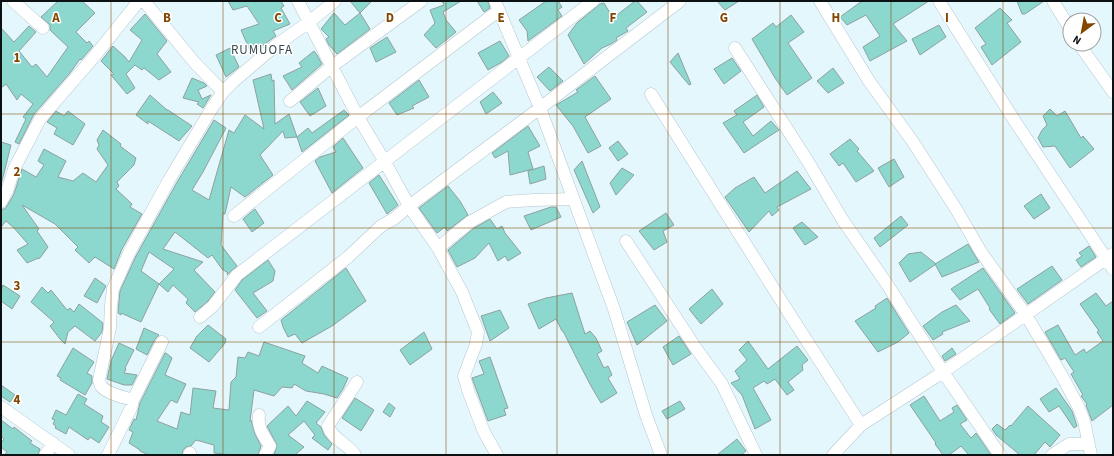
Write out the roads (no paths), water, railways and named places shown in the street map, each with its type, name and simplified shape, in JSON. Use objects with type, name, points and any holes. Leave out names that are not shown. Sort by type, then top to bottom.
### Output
[{"type":"street","points":[[13,1],[43,28]]},
{"type":"street","points":[[1,202],[14,169],[40,119],[93,58],[139,1]]},
{"type":"street","points":[[144,1],[194,62],[223,92]]},
{"type":"street","points":[[298,1],[358,117],[409,206],[438,248],[462,292],[478,332],[476,344],[464,376],[484,432],[497,455]]},
{"type":"street","points":[[133,400],[115,395],[108,391],[101,386],[99,380],[110,328],[113,289],[129,253],[169,180],[223,92],[275,46],[335,1]]},
{"type":"street","points":[[290,101],[332,67],[421,1]]},
{"type":"street","points":[[200,317],[213,306],[237,276],[593,1]]},
{"type":"street","points":[[259,327],[348,257],[381,226],[395,218],[680,1]]},
{"type":"street","points":[[820,1],[870,81],[913,142],[956,209],[981,252],[1026,315],[1078,406],[1084,422],[1089,450],[1069,444],[1052,455]]},
{"type":"street","points":[[939,1],[1012,117],[1109,256],[1113,270]]},
{"type":"street","points":[[1053,1],[1062,16]]},
{"type":"street","points":[[234,216],[498,4],[518,58],[540,108],[614,309],[646,415],[661,455]]},
{"type":"street","points":[[735,48],[807,160],[842,219],[887,284],[943,372],[1000,455]]},
{"type":"street","points":[[1084,52],[1113,92]]},
{"type":"street","points":[[651,94],[861,425]]},
{"type":"street","points":[[438,248],[470,222],[506,202],[573,199]]},
{"type":"street","points":[[626,241],[695,347],[722,384],[756,455]]},
{"type":"street","points":[[833,455],[861,425],[943,372],[1109,256]]},
{"type":"street","points":[[108,455],[162,342]]},
{"type":"street","points":[[355,455],[352,450],[330,432],[328,426],[357,382]]},
{"type":"street","points":[[1,407],[69,455]]},
{"type":"street","points":[[259,415],[258,422],[260,429],[270,446],[265,455]]},
{"type":"street","points":[[45,455],[53,444]]},
{"type":"district","name":"RUMUOFA","points":[[262,50]]}]
